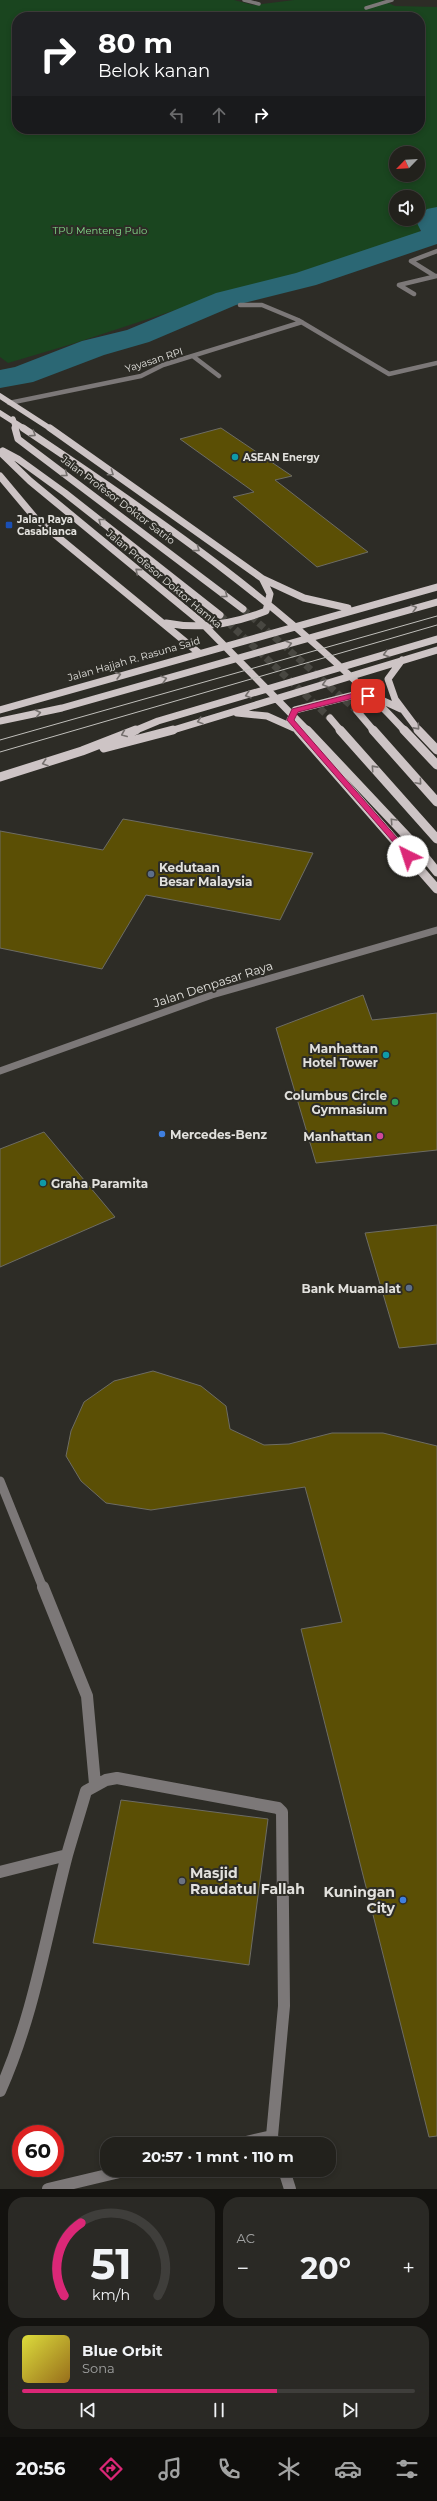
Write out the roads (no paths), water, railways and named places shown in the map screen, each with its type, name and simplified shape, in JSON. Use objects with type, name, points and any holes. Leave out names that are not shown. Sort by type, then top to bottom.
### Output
[{"type":"main road","points":[[0,396],[69,441],[263,579],[294,597],[317,604],[352,609]]},
{"type":"main road","name":"Jalan Profesor Doktor Satrio","points":[[9,403],[18,439],[243,609]]},
{"type":"main road","points":[[0,413],[92,474],[262,598],[399,722],[437,765]]},
{"type":"main road","points":[[0,449],[18,458],[65,493],[220,614]]},
{"type":"main road","name":"Jalan Profesor Doktor Hamka","points":[[0,452],[30,481],[201,622],[327,751],[417,847],[437,872]]},
{"type":"main road","points":[[0,476],[36,519],[199,653]]},
{"type":"main road","points":[[163,622],[194,628],[213,626],[266,611],[270,594],[263,579]]},
{"type":"main road","name":"Jalan Hajjah R. Rasuna Said","points":[[0,710],[352,609],[437,587]]},
{"type":"main road","points":[[0,721],[62,708],[437,602]]},
{"type":"main road","points":[[0,777],[82,751],[158,721],[437,639]]},
{"type":"main road","points":[[82,751],[132,742],[437,650]]},
{"type":"main road","points":[[402,660],[388,679],[390,690],[401,709],[437,750]]},
{"type":"main road","points":[[401,709],[377,698],[358,694],[295,710],[290,720],[437,889]]},
{"type":"main road","points":[[357,711],[437,802]]},
{"type":"main road","points":[[226,713],[271,716],[283,720],[298,731]]},
{"type":"main road","points":[[330,718],[437,839]]},
{"type":"street","points":[[244,0],[259,4]]},
{"type":"street","points":[[366,8],[392,0]]},
{"type":"street","points":[[436,276],[411,261],[437,251]]},
{"type":"street","points":[[414,294],[404,290],[399,285],[436,276]]},
{"type":"street","points":[[240,305],[262,305],[302,322],[389,374],[437,363]]},
{"type":"street","name":"Yayasan RPI","points":[[9,403],[141,376],[163,365],[194,357],[302,322]]},
{"type":"street","points":[[194,357],[219,376]]},
{"type":"street","name":"Jalan Denpasar Raya","points":[[0,1071],[212,995],[437,930]]},
{"type":"street","points":[[0,1480],[87,1696],[95,1784]]},
{"type":"street","points":[[0,2091],[17,2053],[30,2016],[67,1855],[86,1791],[95,1784],[117,1778],[278,1808],[282,1812],[284,2006],[274,2137]]},
{"type":"street","points":[[0,1872],[67,1855]]},
{"type":"street","points":[[48,2189],[100,2177]]},
{"type":"street","points":[[286,2177],[290,2189]]},
{"type":"waterway","points":[[0,379],[22,375],[93,348],[138,336],[226,299],[306,279],[436,235],[430,221],[437,215]]},
{"type":"tunnel","points":[[243,609],[357,711]]},
{"type":"tunnel","points":[[220,615],[330,718]]},
{"type":"tram line","points":[[0,740],[437,616]]},
{"type":"tram line","points":[[0,752],[437,625]]},
{"type":"place","name":"ASEAN Energy","points":[[235,457]]},
{"type":"place","name":"Jalan Raya Casablanca","points":[[9,525]]},
{"type":"place","name":"Kedutaan Besar Malaysia","points":[[151,874]]},
{"type":"place","name":"Manhattan Hotel Tower","points":[[386,1055]]},
{"type":"place","name":"Columbus Circle Gymnasium","points":[[395,1102]]},
{"type":"place","name":"Mercedes-Benz","points":[[162,1134]]},
{"type":"place","name":"Manhattan","points":[[380,1136]]},
{"type":"place","name":"Graha Paramita","points":[[43,1183]]},
{"type":"place","name":"Bank Muamalat","points":[[409,1288]]},
{"type":"place","name":"Masjid Raudatul Fallah","points":[[182,1881]]},
{"type":"place","name":"Kuningan City","points":[[403,1900]]},
{"type":"park label","name":"TPU Menteng Pulo","points":[[100,230]]}]
